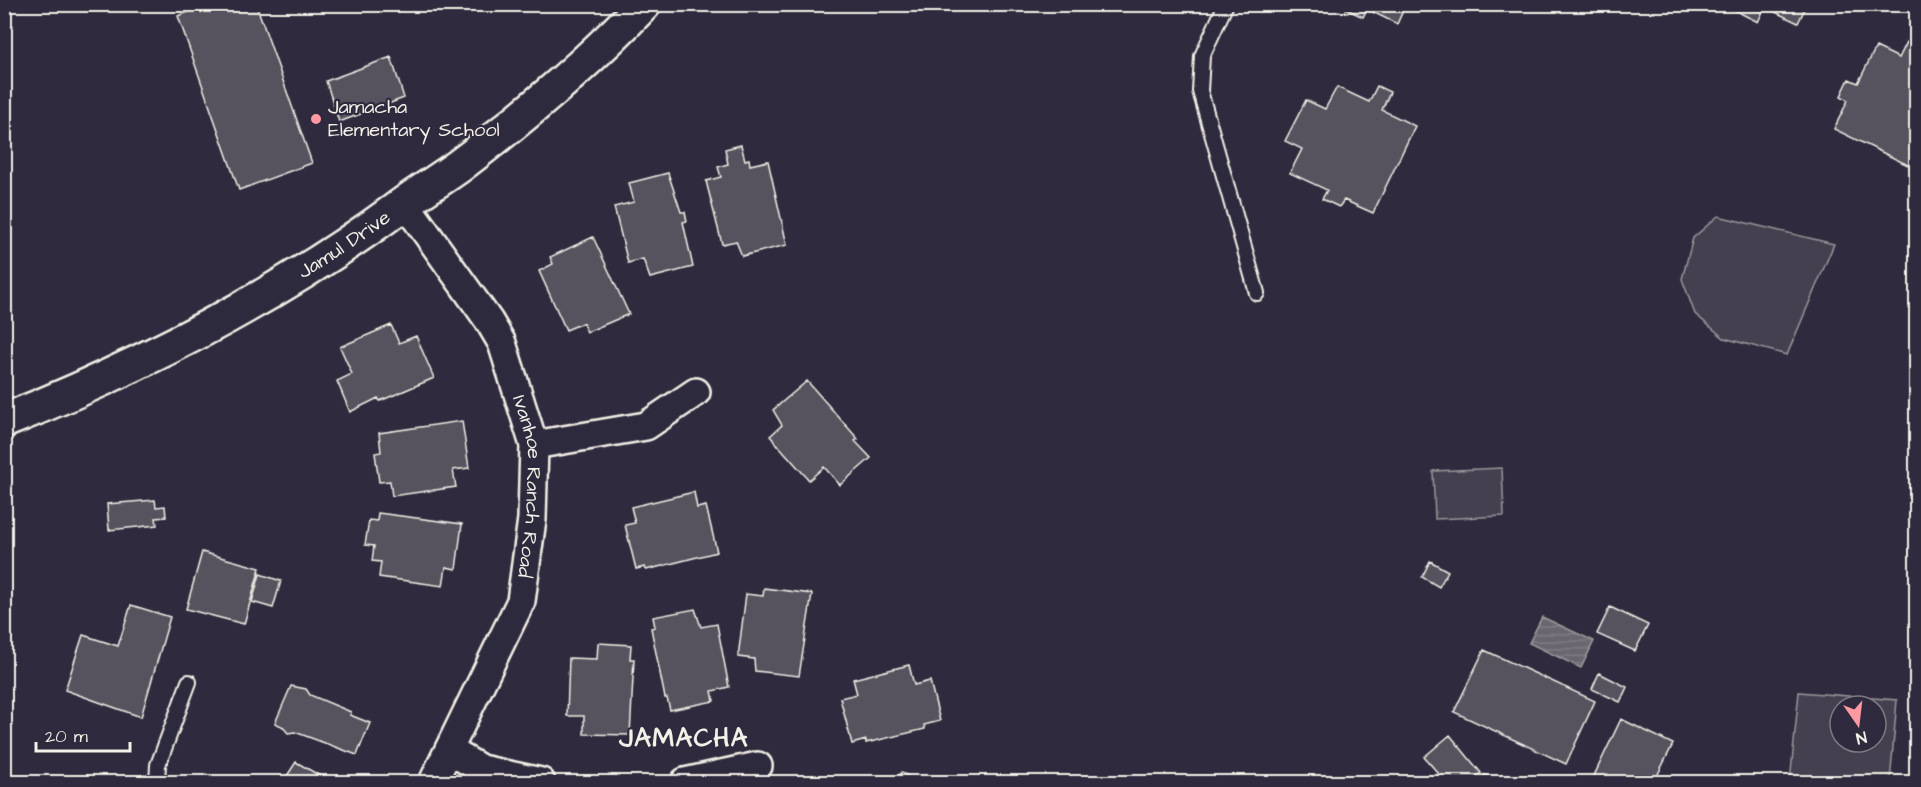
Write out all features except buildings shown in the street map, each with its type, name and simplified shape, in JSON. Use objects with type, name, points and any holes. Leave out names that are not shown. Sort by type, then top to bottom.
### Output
[{"type":"street","name":"Jamul Drive","points":[[4,421],[121,370],[216,322],[299,274],[459,165],[581,65],[644,4]]},
{"type":"street","name":"Ivanhoe Ranch Road","points":[[405,203],[489,321],[502,343],[534,445],[531,519],[521,601],[433,783]]},
{"type":"street","points":[[534,445],[646,426],[696,392]]},
{"type":"street","points":[[449,750],[482,769],[541,783]]},
{"type":"street","points":[[685,783],[758,766]]},
{"type":"lane","points":[[1226,4],[1202,56],[1200,91],[1257,293]]},
{"type":"lane","points":[[157,783],[158,765],[189,682]]},
{"type":"shaded area","points":[[1718,216],[1834,244],[1787,355],[1724,338],[1695,314],[1682,279],[1693,238]]},
{"type":"shaded area","points":[[1502,468],[1504,516],[1435,519],[1433,471]]},
{"type":"shaded area","points":[[1542,617],[1594,641],[1581,668],[1529,643]]},
{"type":"shaded area","points":[[1799,692],[1828,694],[1828,754],[1888,754],[1888,699],[1897,700],[1890,782],[1790,782]]},
{"type":"place","name":"Jamacha Elementary School","points":[[316,119]]},
{"type":"district","name":"JAMACHA","points":[[684,738]]}]
